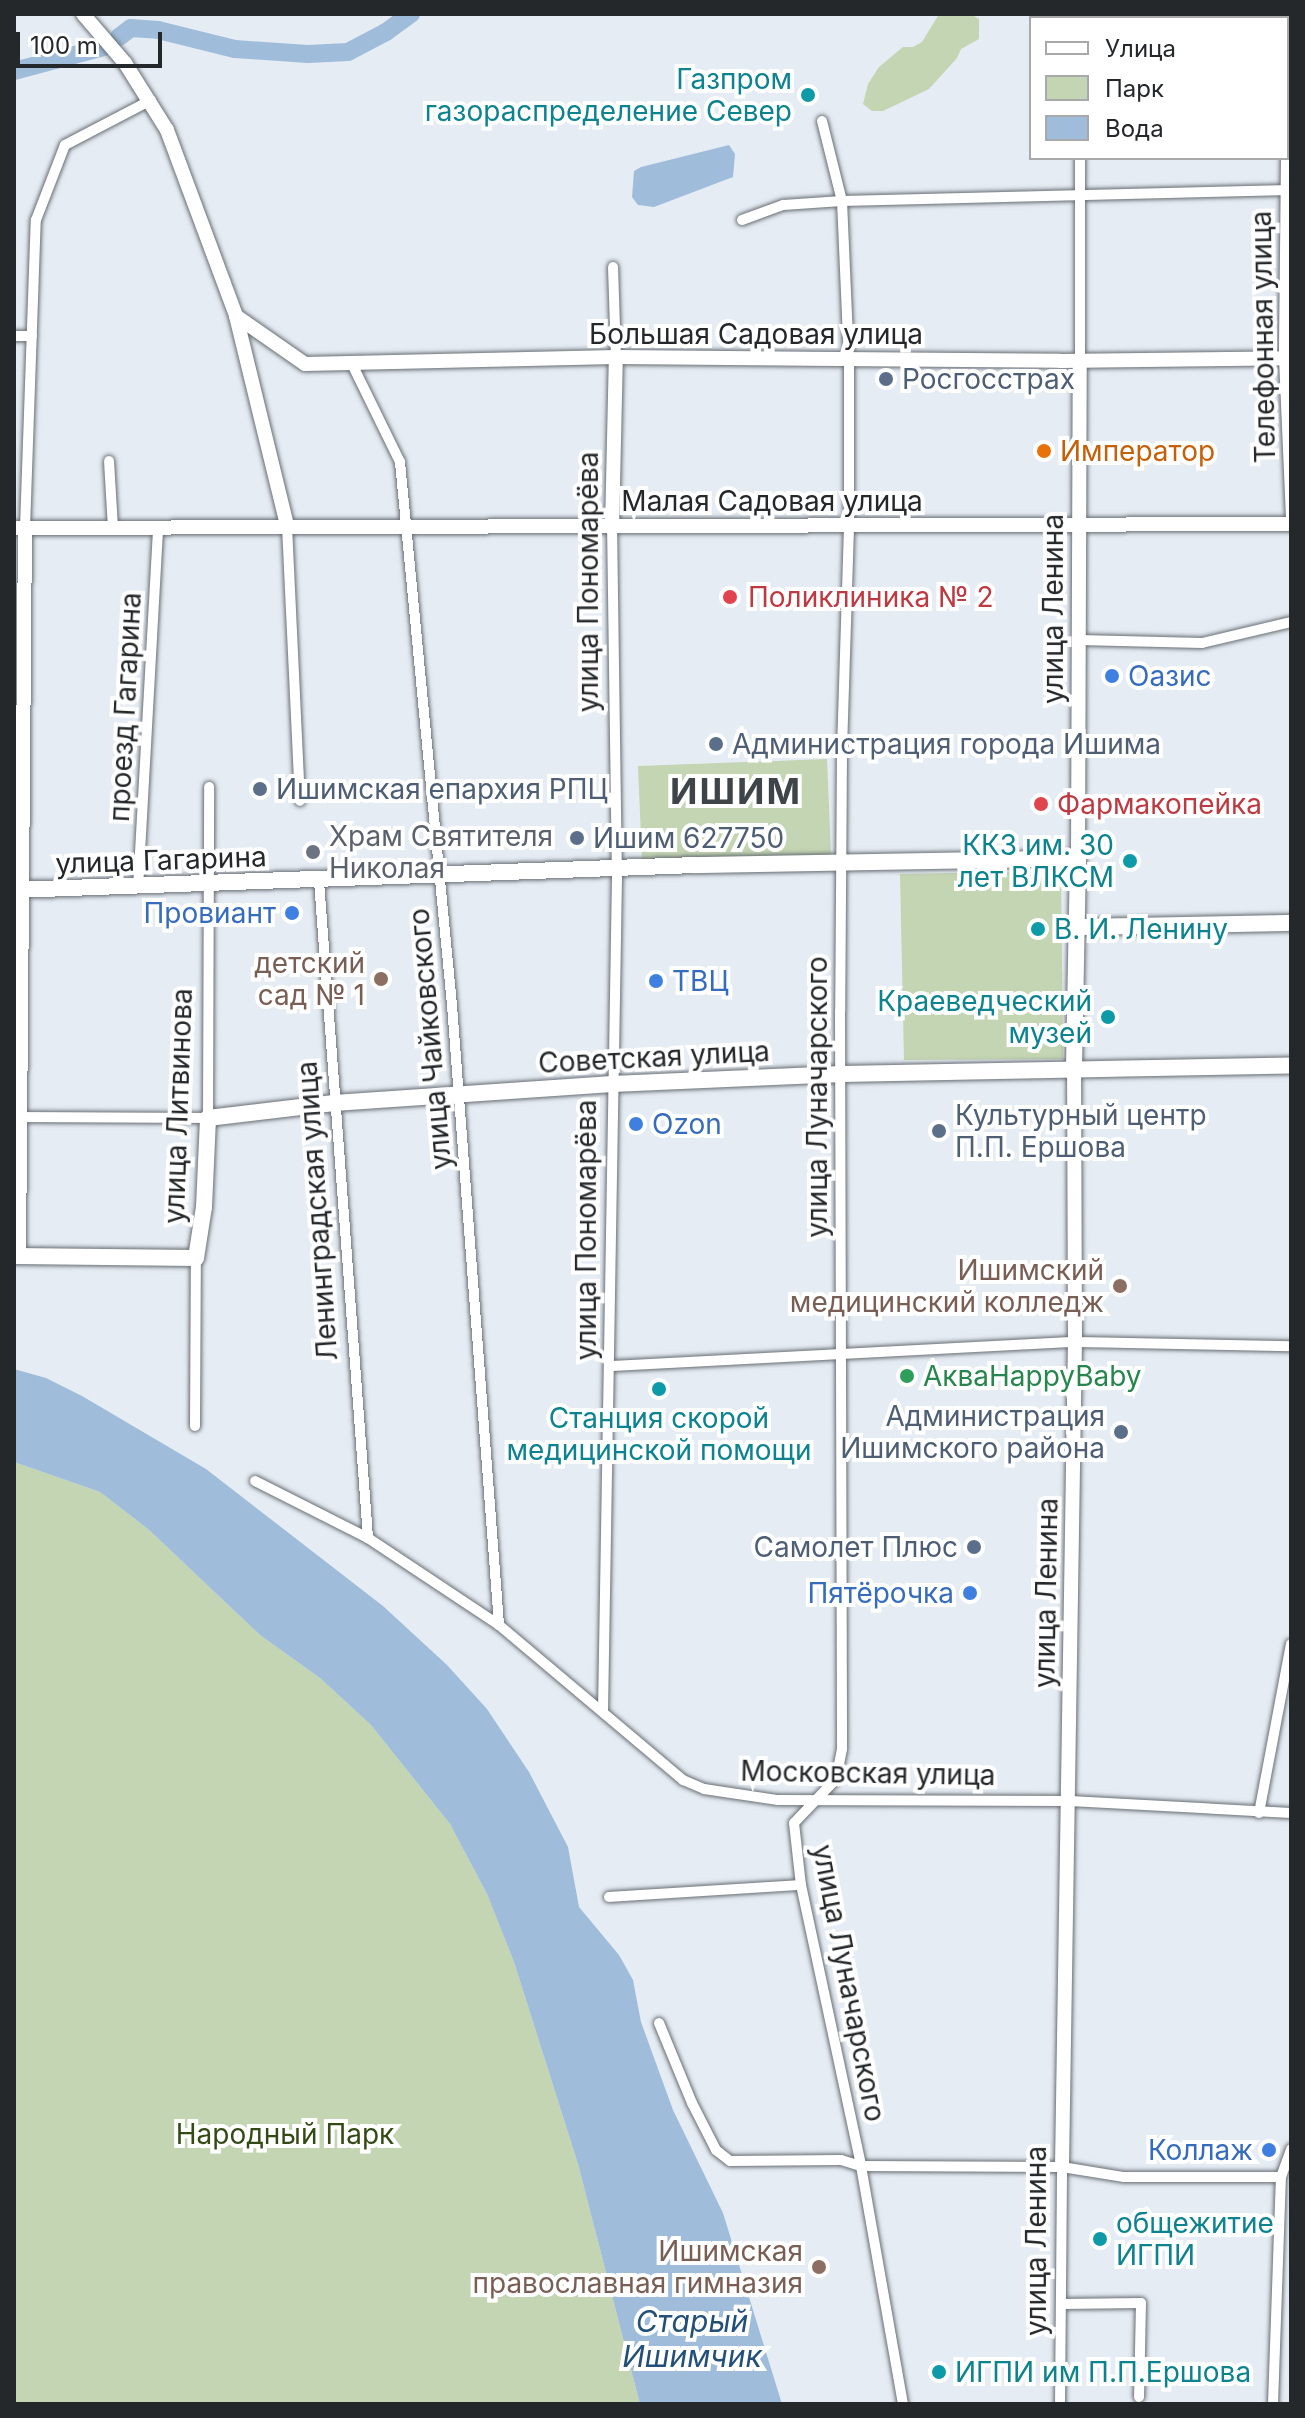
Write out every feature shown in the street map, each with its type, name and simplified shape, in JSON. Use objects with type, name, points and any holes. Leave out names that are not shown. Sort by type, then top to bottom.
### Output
[{"type":"main road","name":"улица Гагарина","points":[[18,890],[138,888],[617,868],[1078,858]]},
{"type":"main road","name":"улица Ленина","points":[[1074,1068],[1078,858]]},
{"type":"main road","points":[[1076,927],[1291,923]]},
{"type":"main road","name":"Советская улица","points":[[208,1118],[334,1103],[612,1084],[842,1074],[1291,1065]]},
{"type":"main road","name":"улица Литвинова","points":[[196,1258],[204,1207],[208,1118]]},
{"type":"main road","points":[[16,1256],[196,1258]]},
{"type":"street","points":[[83,14],[151,100],[167,130],[236,316],[287,526],[300,801]]},
{"type":"street","points":[[16,1256],[21,1117],[18,890],[20,528],[36,220],[65,145],[151,100]]},
{"type":"street","name":"улица Луначарского","points":[[822,121],[842,201],[849,361],[849,527],[841,862],[842,1749],[836,1779],[794,1823],[801,1885],[861,2166],[903,2404]]},
{"type":"street","name":"улица Ленина","points":[[1078,858],[1080,160]]},
{"type":"street","name":"Телефонная улица","points":[[1286,160],[1291,516]]},
{"type":"street","points":[[742,220],[783,205],[842,201],[1288,190]]},
{"type":"street","name":"улица Пономарёва","points":[[603,1712],[612,1366],[612,1084],[617,868],[612,528],[616,357],[613,267]]},
{"type":"street","name":"Большая Садовая улица","points":[[236,316],[305,364],[616,357],[849,361],[1288,358]]},
{"type":"street","points":[[14,336],[32,336]]},
{"type":"street","name":"улица Чайковского","points":[[352,364],[400,462],[459,1094],[499,1625]]},
{"type":"street","points":[[109,461],[113,528]]},
{"type":"street","name":"Малая Садовая улица","points":[[20,528],[158,529],[407,524],[612,528],[1079,522],[1291,524]]},
{"type":"street","name":"проезд Гагарина","points":[[138,888],[158,529]]},
{"type":"street","points":[[1079,640],[1202,643],[1291,622]]},
{"type":"street","name":"улица Литвинова","points":[[208,1118],[209,787]]},
{"type":"street","name":"Ленинградская улица","points":[[319,881],[368,1538]]},
{"type":"street","name":"улица Ленина","points":[[1060,2404],[1075,1342],[1074,1068]]},
{"type":"street","name":"Советская улица","points":[[21,1117],[208,1118]]},
{"type":"street","name":"улица Литвинова","points":[[195,1426],[196,1258]]},
{"type":"street","points":[[612,1366],[1075,1342],[1291,1346]]},
{"type":"street","name":"Московская улица","points":[[255,1481],[368,1538],[499,1625],[683,1780],[704,1789],[778,1800],[1070,1801],[1291,1813]]},
{"type":"street","points":[[1259,1813],[1291,1644]]},
{"type":"street","points":[[609,1897],[801,1885]]},
{"type":"street","points":[[659,2023],[692,2103],[722,2158],[739,2162],[841,2160],[861,2166],[1062,2167],[1124,2177],[1281,2177]]},
{"type":"street","points":[[1273,2404],[1281,2177],[1291,2149]]},
{"type":"street","points":[[1062,2304],[1141,2303],[1139,2397]]},
{"type":"green space","points":[[939,14],[970,14],[979,19],[979,39],[961,49],[957,58],[929,89],[883,111],[872,111],[863,104],[868,84],[879,67],[903,47],[913,47],[922,42]]},
{"type":"green space","points":[[827,759],[831,855],[642,861],[638,766]]},
{"type":"green space","points":[[1061,871],[1063,1059],[904,1060],[900,874]]},
{"type":"green space","name":"Народный Парк","points":[[14,1462],[100,1492],[148,1529],[260,1635],[320,1678],[371,1725],[450,1824],[487,1894],[514,1962],[578,2164],[640,2404],[14,2404]]},
{"type":"water","points":[[729,145],[735,154],[733,177],[654,207],[638,205],[632,197],[634,171],[641,167]]},
{"type":"water","name":"Старый Ишимчик","points":[[14,1369],[46,1378],[82,1396],[206,1469],[383,1606],[447,1665],[487,1709],[529,1772],[568,1847],[579,1907],[619,1955],[633,1980],[641,2022],[673,2110],[723,2213],[782,2404],[640,2404],[578,2164],[514,1962],[487,1894],[450,1824],[371,1725],[320,1678],[260,1635],[148,1529],[100,1492],[14,1462]]},
{"type":"waterway","points":[[119,37],[131,28],[158,30],[235,49],[308,54],[348,52],[386,32],[411,14]]},
{"type":"waterway","points":[[14,71],[104,47]]},
{"type":"place","name":"Газпром газораспределение Север","points":[[808,95]]},
{"type":"place","name":"Росгосстрах","points":[[886,379]]},
{"type":"place","name":"Император","points":[[1044,451]]},
{"type":"place","name":"Поликлиника № 2","points":[[730,597]]},
{"type":"place","name":"Оазис","points":[[1112,676]]},
{"type":"place","name":"Администрация города Ишима","points":[[716,744]]},
{"type":"place","name":"Ишимская епархия РПЦ","points":[[260,789]]},
{"type":"place","name":"Фармакопейка","points":[[1041,804]]},
{"type":"place","name":"Ишим 627750","points":[[577,838]]},
{"type":"place","name":"Храм Святителя Николая","points":[[313,852]]},
{"type":"place","name":"ККЗ им. 30 лет ВЛКСМ","points":[[1130,861]]},
{"type":"place","name":"Провиант","points":[[292,913]]},
{"type":"place","name":"В. И. Ленину","points":[[1038,929]]},
{"type":"place","name":"детский сад № 1","points":[[381,979]]},
{"type":"place","name":"ТВЦ","points":[[656,981]]},
{"type":"place","name":"Краеведческий музей","points":[[1108,1017]]},
{"type":"place","name":"Ozon","points":[[636,1124]]},
{"type":"place","name":"Культурный центр П.П. Ершова","points":[[939,1131]]},
{"type":"place","name":"Ишимский медицинский колледж","points":[[1120,1286]]},
{"type":"place","name":"АкваHappyBaby","points":[[907,1376]]},
{"type":"place","name":"Станция скорой медицинской помощи","points":[[659,1389]]},
{"type":"place","name":"Администрация Ишимского района","points":[[1121,1432]]},
{"type":"place","name":"Самолет Плюс","points":[[974,1547]]},
{"type":"place","name":"Пятёрочка","points":[[970,1593]]},
{"type":"place","name":"Коллаж","points":[[1269,2150]]},
{"type":"place","name":"общежитие ИГПИ","points":[[1100,2239]]},
{"type":"place","name":"Ишимская православная гимназия","points":[[819,2267]]},
{"type":"place","name":"ИГПИ им П.П.Ершова","points":[[939,2372]]},
{"type":"district","name":"ИШИМ","points":[[736,792]]}]
